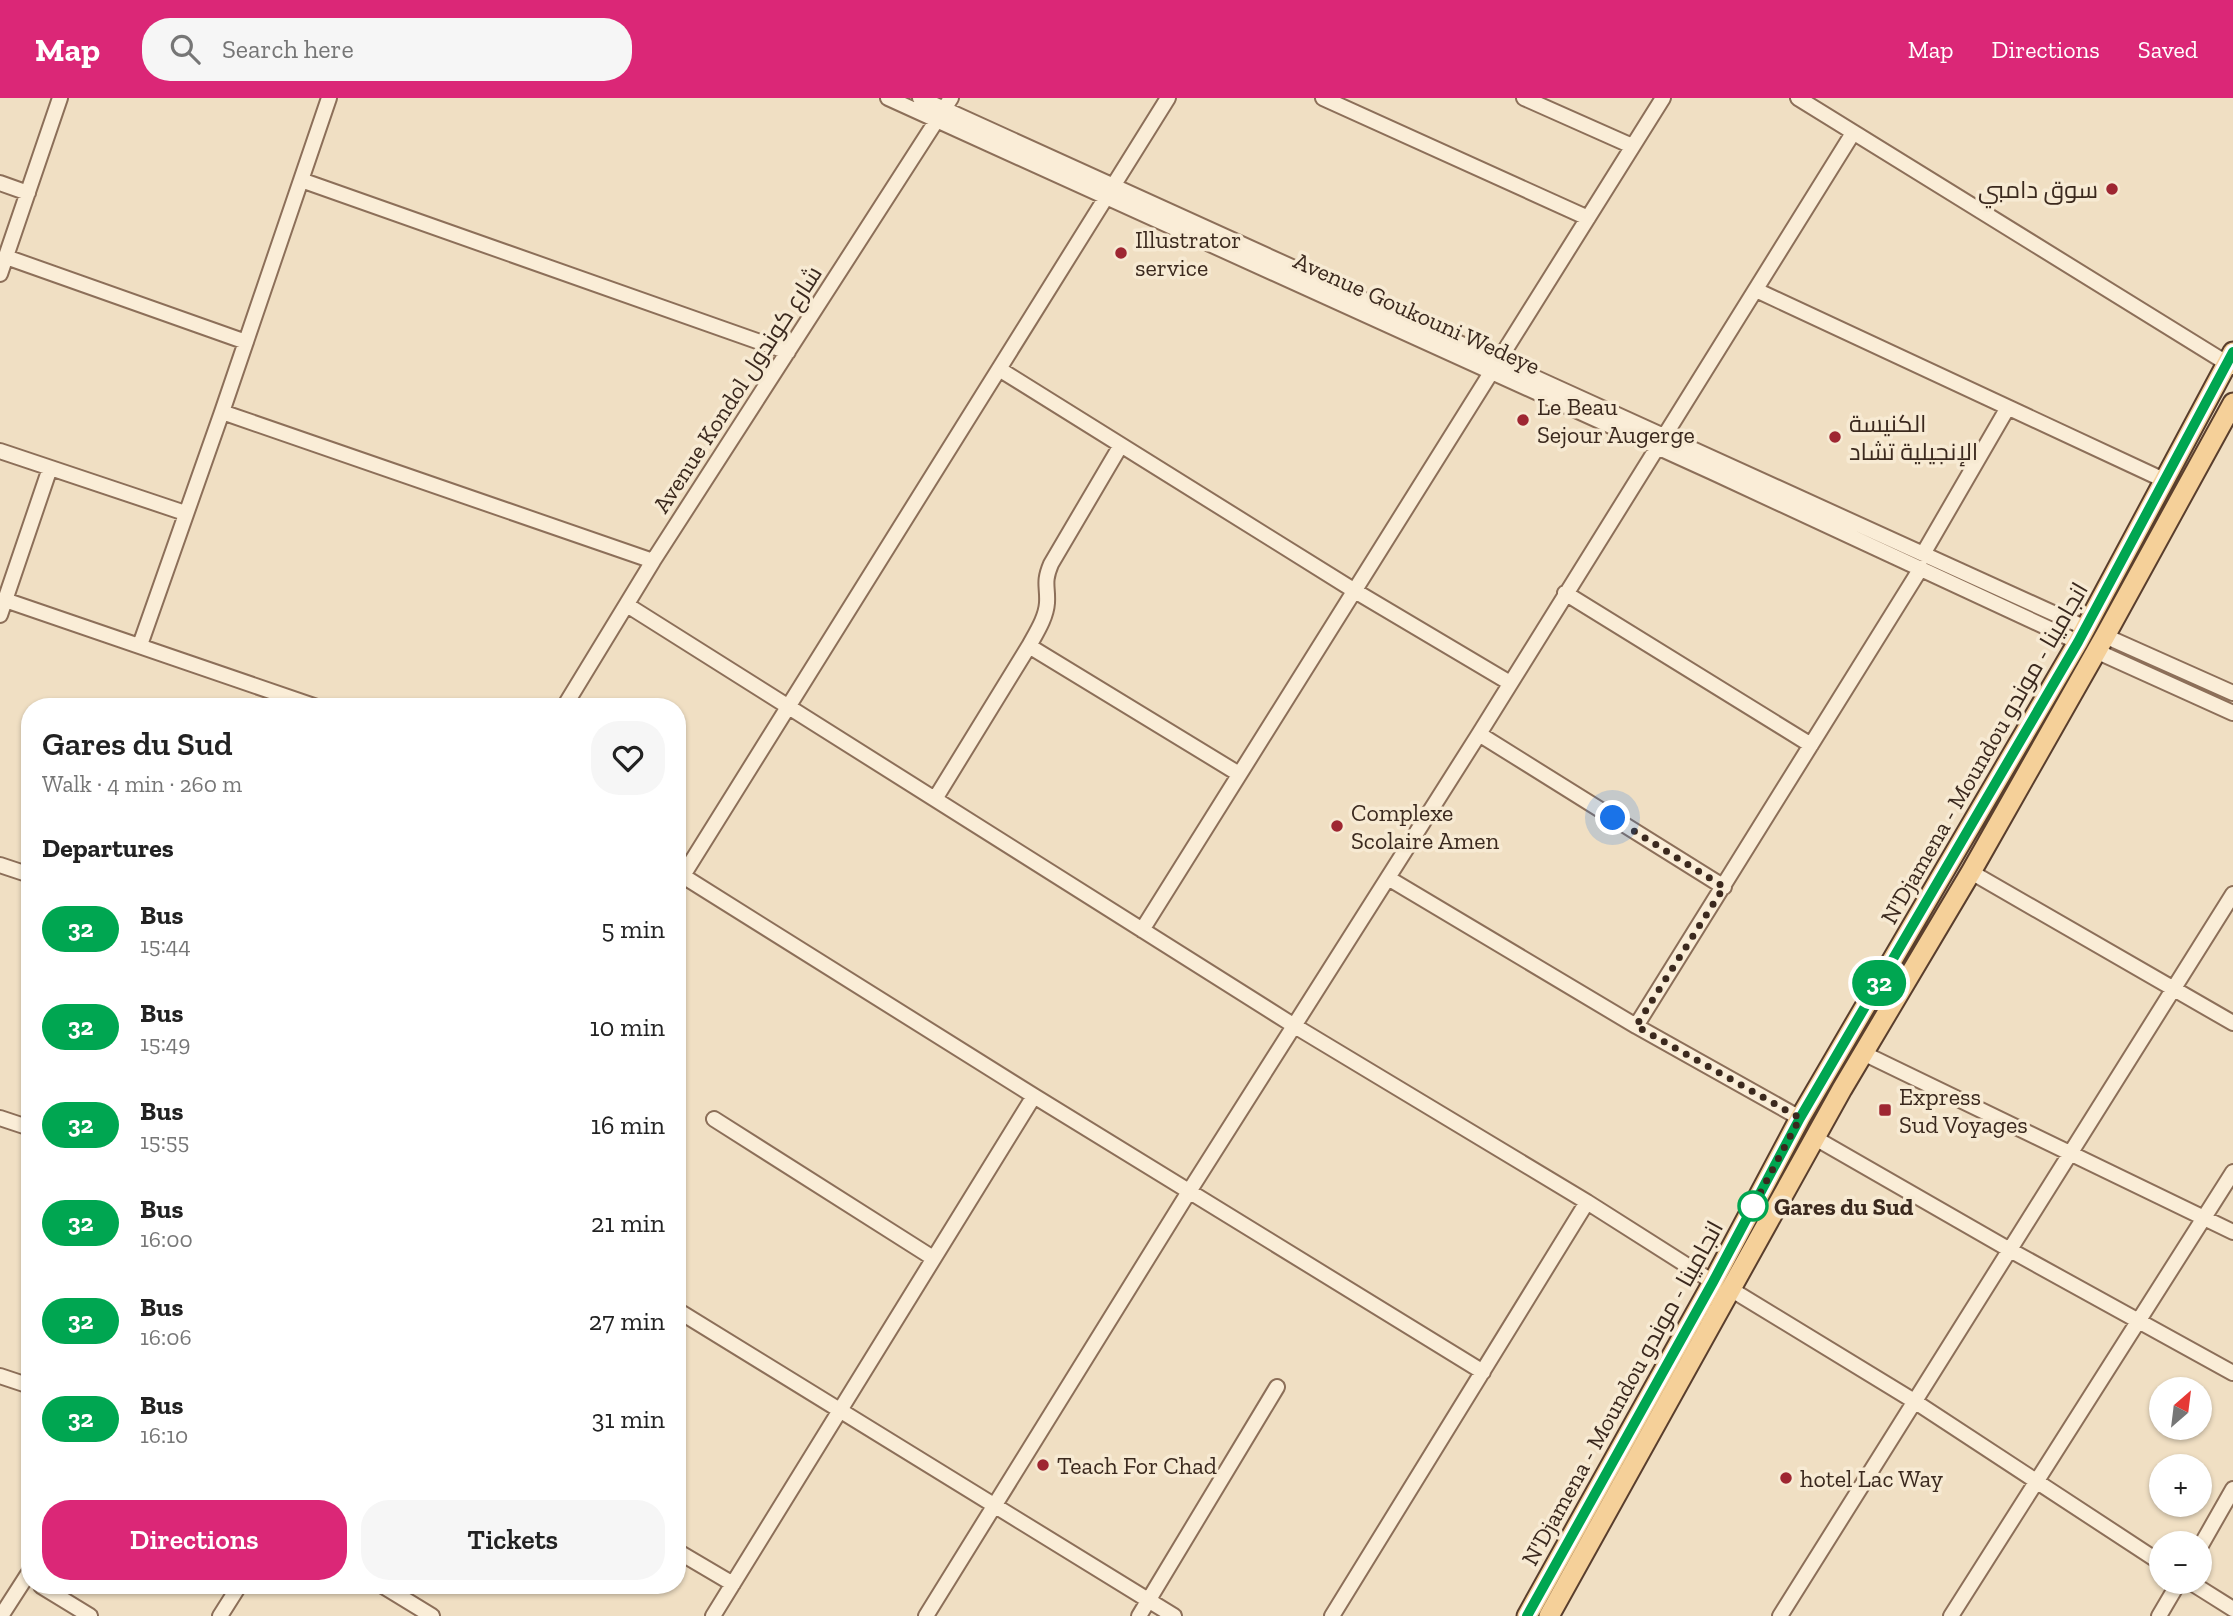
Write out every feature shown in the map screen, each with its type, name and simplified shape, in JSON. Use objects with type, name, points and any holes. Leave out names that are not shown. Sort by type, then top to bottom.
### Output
[{"type":"main road","name":"N'Djamena - Moundou انجامينا - موندو","points":[[1549,1616],[1842,1089],[1971,872],[2091,639],[2166,481],[2231,361]]},
{"type":"main road","points":[[2091,639],[2233,403]]},
{"type":"main road","name":"N'Djamena - Moundou انجامينا - موندو","points":[[1527,1616],[1713,1282],[1800,1118],[2091,639]]},
{"type":"street","points":[[0,274],[60,98]]},
{"type":"street","points":[[140,645],[329,98]]},
{"type":"street","name":"Avenue Goukouni Wedeye","points":[[888,98],[945,109]]},
{"type":"street","name":"Avenue Goukouni Wedeye","points":[[920,98],[1109,191],[2091,639]]},
{"type":"street","points":[[686,871],[1168,98]]},
{"type":"street","points":[[1323,98],[1588,218]]},
{"type":"street","points":[[1524,98],[1632,146]]},
{"type":"street","points":[[1143,930],[1663,98]]},
{"type":"street","points":[[1798,98],[2231,361]]},
{"type":"street","name":"Avenue Kondol شارع كوندول","points":[[569,698],[653,561],[945,109]]},
{"type":"street","points":[[926,1616],[1853,133]]},
{"type":"street","points":[[301,180],[788,352]]},
{"type":"street","points":[[0,183],[28,193]]},
{"type":"street","points":[[6,257],[246,342]]},
{"type":"street","points":[[1756,290],[2166,481]]},
{"type":"street","points":[[999,369],[1355,591],[1510,683]]},
{"type":"street","points":[[1636,1026],[1724,887],[1922,561],[2007,409]]},
{"type":"street","points":[[222,412],[653,561]]},
{"type":"street","points":[[934,799],[1029,646],[1042,621],[1047,604],[1046,576],[1051,564],[1121,444]]},
{"type":"street","points":[[0,451],[185,513]]},
{"type":"street","points":[[0,615],[50,468]]},
{"type":"street","points":[[1565,593],[1811,745]]},
{"type":"street","points":[[5,600],[291,698]]},
{"type":"street","points":[[626,605],[1293,1026],[1587,1202],[1713,1282]]},
{"type":"street","points":[[2091,639],[2233,693]]},
{"type":"street","points":[[2091,639],[2233,713]]},
{"type":"street","points":[[1029,646],[1240,774]]},
{"type":"street","points":[[1479,734],[1724,887]]},
{"type":"street","points":[[0,865],[21,872]]},
{"type":"street","points":[[1971,872],[2233,1023]]},
{"type":"street","points":[[1388,878],[1636,1026],[1800,1118]]},
{"type":"street","points":[[686,885],[1190,1190],[1483,1372]]},
{"type":"street","points":[[1780,1616],[2233,894]]},
{"type":"street","points":[[1863,1053],[2233,1232]]},
{"type":"street","points":[[712,1616],[1034,1096]]},
{"type":"street","points":[[0,1118],[21,1125]]},
{"type":"street","points":[[714,1119],[933,1258]]},
{"type":"street","points":[[1815,1138],[2233,1373]]},
{"type":"street","points":[[1951,1616],[2233,1172]]},
{"type":"street","points":[[1332,1616],[1587,1202]]},
{"type":"street","points":[[1732,1290],[1914,1401],[2149,1555]]},
{"type":"street","points":[[686,1315],[1174,1616]]},
{"type":"street","points":[[0,1376],[21,1383]]},
{"type":"street","points":[[1139,1616],[1277,1387]]},
{"type":"street","points":[[2209,1531],[2233,1489]]},
{"type":"street","points":[[686,1556],[733,1584]]},
{"type":"street","points":[[1,1616],[21,1587]]},
{"type":"street","points":[[54,1594],[90,1616]]},
{"type":"street","points":[[220,1616],[234,1594]]},
{"type":"street","points":[[396,1594],[432,1616]]},
{"type":"street","points":[[2160,1616],[2172,1594]]},
{"type":"street","points":[[2209,1594],[2233,1609]]},
{"type":"bus line","name":"32","points":[[1527,1616],[1713,1282],[1800,1118],[2078,642],[2233,352]]},
{"type":"place","name":"سوق دامبي","points":[[2112,189]]},
{"type":"place","name":"Illustrator service","points":[[1121,253]]},
{"type":"place","name":"Le Beau Sejour Augerge","points":[[1523,420]]},
{"type":"place","name":"الكنيسة الإنجيلية تشاد","points":[[1835,437]]},
{"type":"place","name":"Complexe Scolaire Amen","points":[[1337,826]]},
{"type":"place","name":"Express Sud Voyages","points":[[1885,1110]]},
{"type":"place","name":"Gares du Sud","points":[[1753,1206]]},
{"type":"place","name":"Teach For Chad","points":[[1043,1465]]},
{"type":"place","name":"hotel Lac Way","points":[[1786,1478]]},
{"type":"route","points":[[1613,818],[1724,887],[1636,1026],[1800,1118],[1750,1212],[1753,1206]]}]
